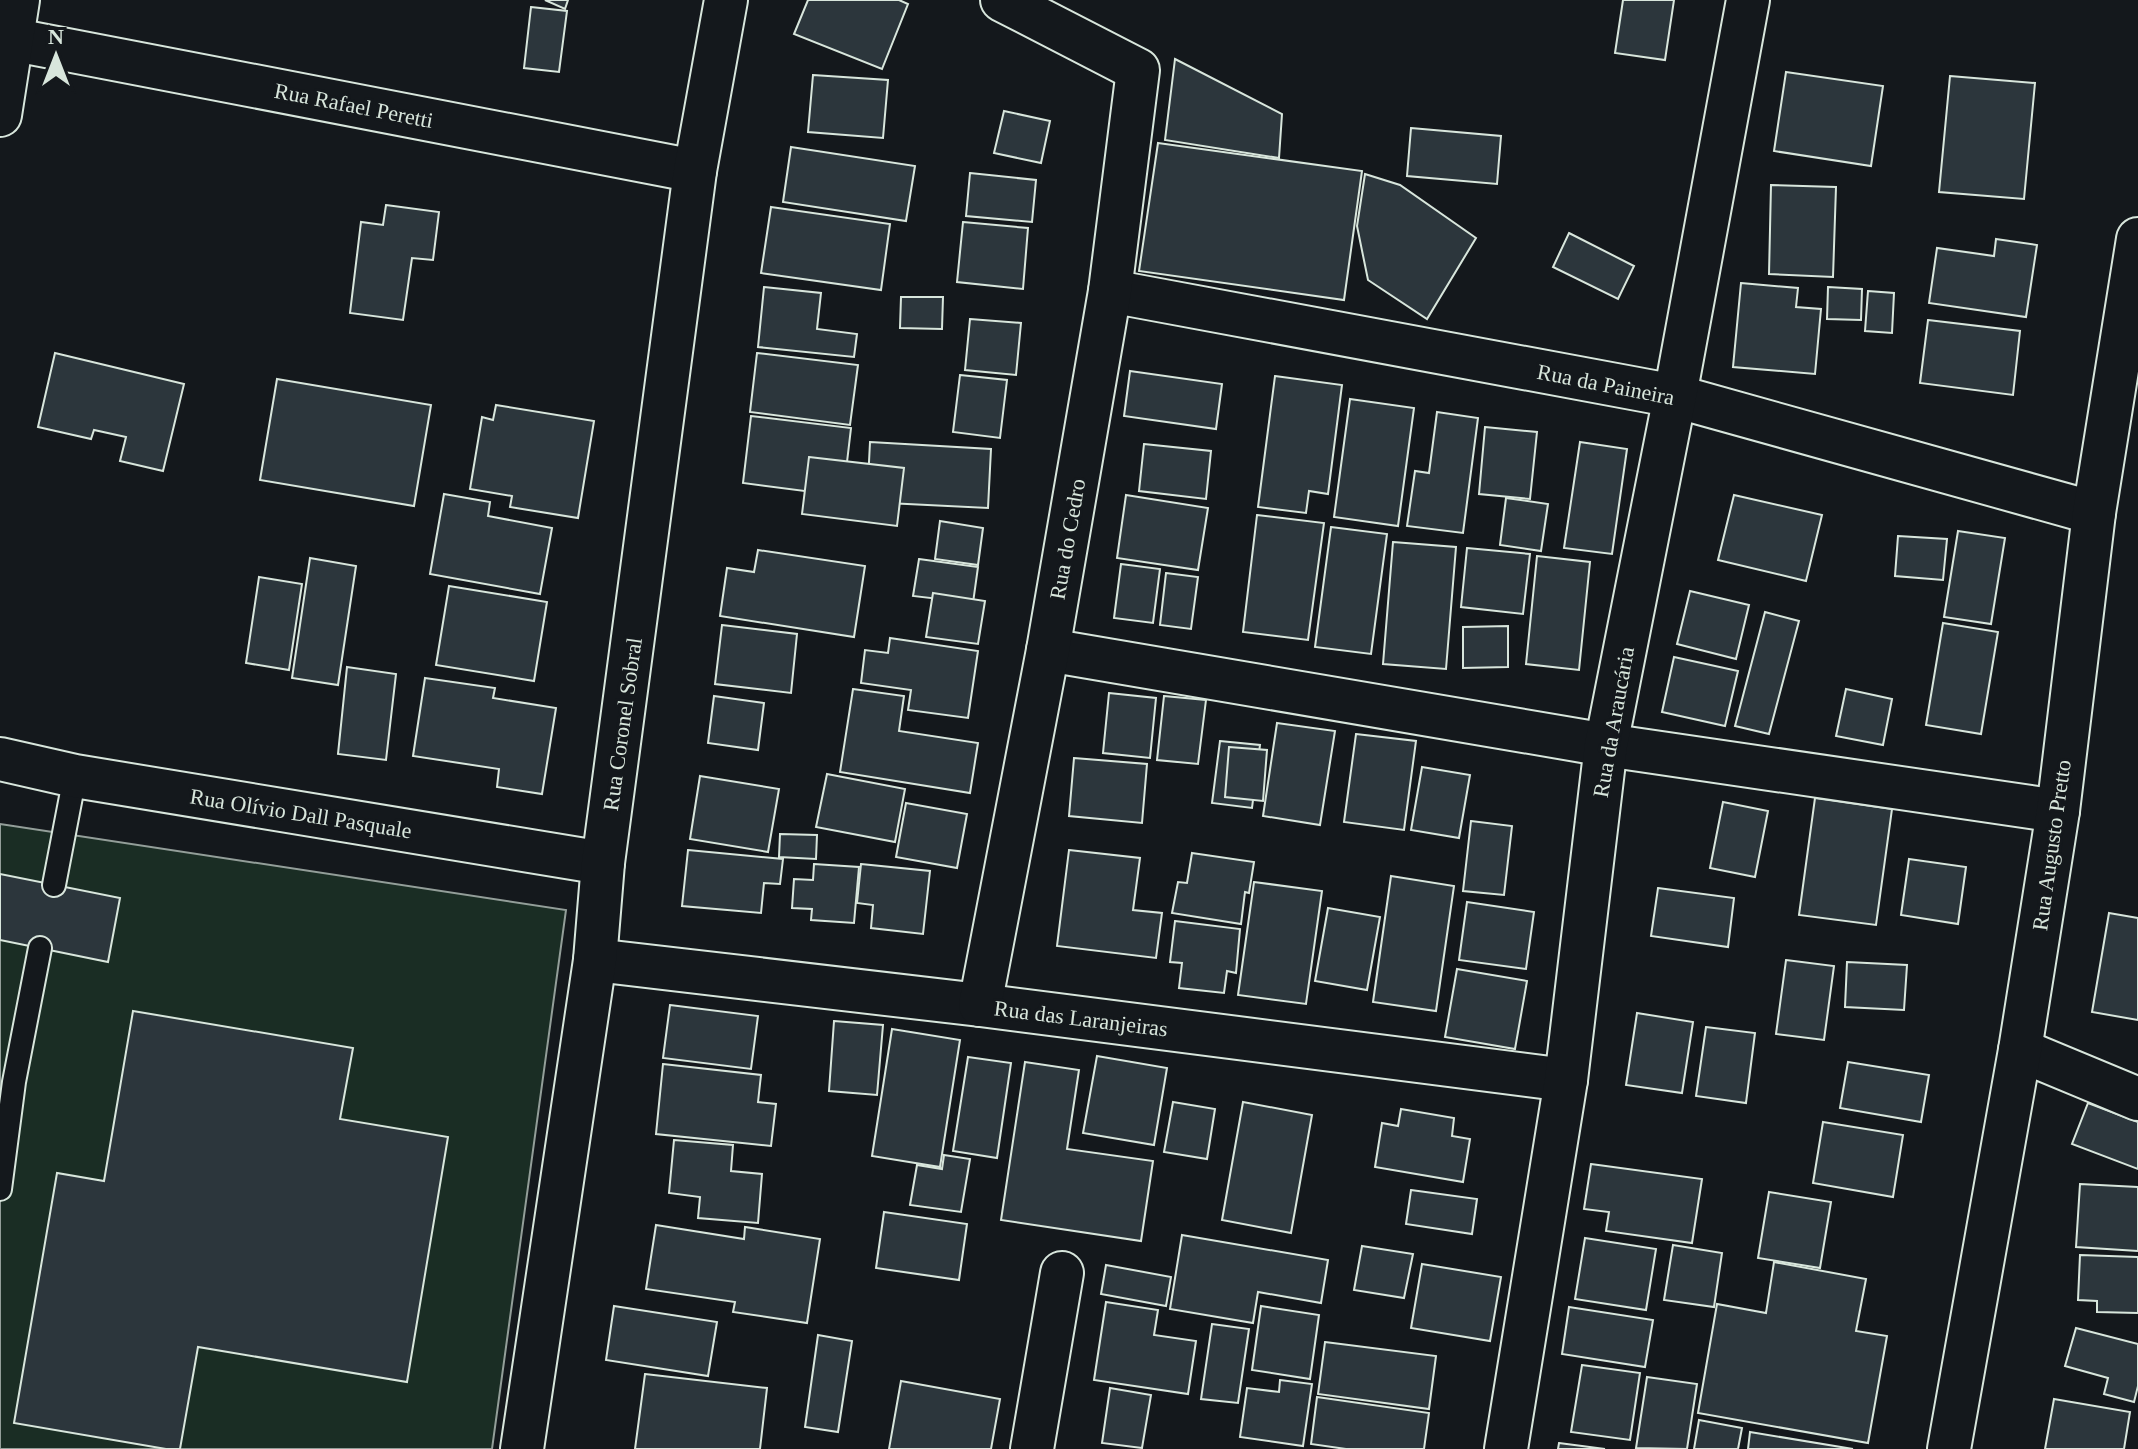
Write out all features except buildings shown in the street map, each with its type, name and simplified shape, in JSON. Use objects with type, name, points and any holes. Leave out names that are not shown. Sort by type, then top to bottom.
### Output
[{"type":"street","name":"Rua Coronel Sobral","points":[[522,1449],[595,960],[603,863],[695,171],[726,0]]},
{"type":"street","name":"Rua do Cedro","points":[[980,1005],[1048,650],[1110,291],[1138,70],[1002,0]]},
{"type":"street","name":"Rua da Araucária","points":[[1506,1449],[1566,1080],[1606,745],[1675,396],[1748,0]]},
{"type":"street","name":"Rua Rafael Peretti","points":[[10,26],[695,171]]},
{"type":"street","points":[[0,115],[10,26]]},
{"type":"street","name":"Rua Augusto Pretto","points":[[1949,1449],[2020,1050],[2058,811],[2094,513],[2138,239]]},
{"type":"street","name":"Rua da Paineira","points":[[1110,291],[1675,396],[2094,513]]},
{"type":"street","points":[[1048,650],[1606,745],[2058,811]]},
{"type":"street","name":"Rua Olívio Dall Pasquale","points":[[0,759],[75,776],[603,863]]},
{"type":"street","name":"Rua das Laranjeiras","points":[[595,960],[980,1005],[1566,1080]]},
{"type":"street","points":[[2020,1050],[2138,1099]]},
{"type":"street","points":[[1032,1449],[1062,1273]]},
{"type":"lane","points":[[54,885],[75,776]]},
{"type":"lane","points":[[0,1189],[14,1082],[40,948]]},
{"type":"green space","points":[[0,824],[566,910],[492,1449],[0,1449]]}]
